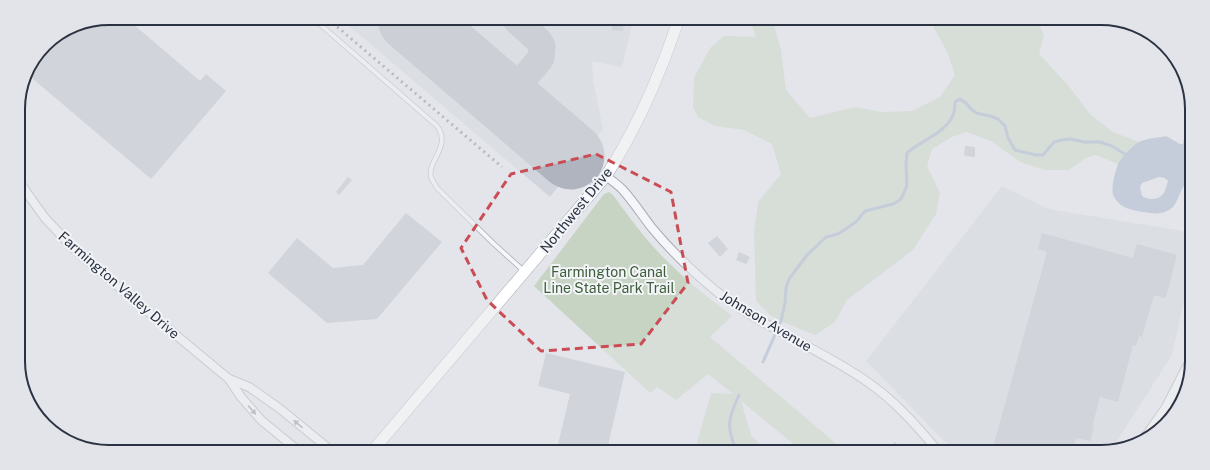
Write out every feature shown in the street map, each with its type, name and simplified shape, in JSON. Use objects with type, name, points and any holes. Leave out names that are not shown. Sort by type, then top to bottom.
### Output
[{"type":"main road","name":"Northwest Drive","points":[[378,445],[606,176],[626,144],[652,91],[677,25]]},
{"type":"street","name":"Johnson Avenue","points":[[606,176],[622,190],[666,244],[700,278],[733,304],[848,369],[883,393],[906,414],[933,445]]},
{"type":"street","name":"Farmington Valley Drive","points":[[25,190],[46,218],[89,262],[229,379],[241,397],[260,420],[291,445]]},
{"type":"street","points":[[1151,429],[1166,407],[1184,372]]},
{"type":"street","name":"Farmington Valley Drive","points":[[229,379],[249,387],[279,408],[324,445]]},
{"type":"lane","points":[[321,25],[437,126],[441,131],[442,140],[431,171],[431,177],[438,188],[494,244],[525,272]]},
{"type":"highlighted area","points":[[596,154],[671,192],[688,283],[641,344],[541,351],[487,300],[461,248],[511,174]]},
{"type":"shaded area","points":[[348,25],[632,25],[622,67],[592,61],[593,80],[603,129],[550,197]]},
{"type":"shaded area","points":[[1002,186],[1048,209],[1185,231],[1185,296],[1172,355],[1115,443],[1106,445],[948,445],[866,361]]},
{"type":"green space","points":[[752,25],[774,25],[781,50],[786,90],[810,118],[855,107],[881,112],[912,111],[940,97],[955,75],[948,54],[933,25],[1039,25],[1044,35],[1039,54],[1067,84],[1091,115],[1113,132],[1139,142],[1118,164],[1096,155],[1086,158],[1069,170],[1045,170],[1020,162],[991,141],[966,132],[952,137],[932,149],[927,166],[940,193],[936,214],[913,250],[847,300],[835,322],[815,335],[770,315],[756,301],[754,231],[758,202],[781,174],[772,144],[744,130],[715,126],[698,117],[693,107],[694,78],[710,48],[724,36],[756,37]]},
{"type":"green space","name":"Farmington Canal Line State Park Trail","points":[[609,192],[613,195],[639,230],[660,254],[707,297],[732,316],[710,337],[838,445],[795,445],[741,401],[751,435],[760,445],[696,445],[711,393],[733,394],[708,374],[676,400],[657,387],[650,393],[534,286],[604,194]]},
{"type":"water","points":[[1166,136],[1180,144],[1183,144],[1185,138],[1185,184],[1177,201],[1171,209],[1161,213],[1131,210],[1120,204],[1113,194],[1113,181],[1118,164],[1127,152],[1134,146],[1139,142]],"holes":[[[1159,177],[1165,178],[1168,181],[1165,191],[1158,198],[1148,199],[1142,196],[1140,187],[1142,183]]]},
{"type":"building","points":[[104,25],[134,25],[200,81],[206,74],[226,91],[151,179],[31,77],[39,62],[62,39],[82,29]]},
{"type":"building","points":[[612,25],[624,25],[623,31],[612,30]]},
{"type":"building","points":[[965,146],[975,147],[975,157],[964,156]]},
{"type":"building","points":[[348,177],[352,180],[339,195],[336,192]]},
{"type":"building","points":[[406,213],[442,242],[377,319],[327,323],[268,273],[297,238],[333,268],[363,265]]},
{"type":"building","points":[[1042,233],[1133,258],[1137,244],[1177,255],[1166,297],[1154,295],[1142,337],[1139,336],[1136,346],[1133,345],[1118,402],[1100,397],[1090,441],[1076,438],[1074,445],[994,445],[1047,252],[1038,249]]},
{"type":"building","points":[[717,236],[728,249],[720,257],[708,243]]},
{"type":"building","points":[[739,252],[750,257],[746,264],[736,260]]},
{"type":"building","points":[[546,353],[625,372],[608,445],[558,445],[570,394],[538,386]]},
{"type":"waterway","points":[[763,362],[781,321],[785,303],[786,288],[789,279],[807,255],[826,237],[838,234],[856,222],[865,211],[893,204],[900,200],[907,185],[907,153],[945,127],[954,113],[955,102],[960,99],[976,113],[998,119],[1005,126],[1008,138],[1015,150],[1036,155],[1043,155],[1054,142],[1071,139],[1084,142],[1100,142],[1112,146],[1128,156]]},
{"type":"waterway","points":[[734,445],[731,435],[730,422],[732,410],[739,395]]},
{"type":"taxiway","points":[[506,100],[541,58],[542,46],[539,41],[521,25]]},
{"type":"runway","points":[[418,25],[571,156]]},
{"type":"railway","points":[[335,25],[502,167]]}]
